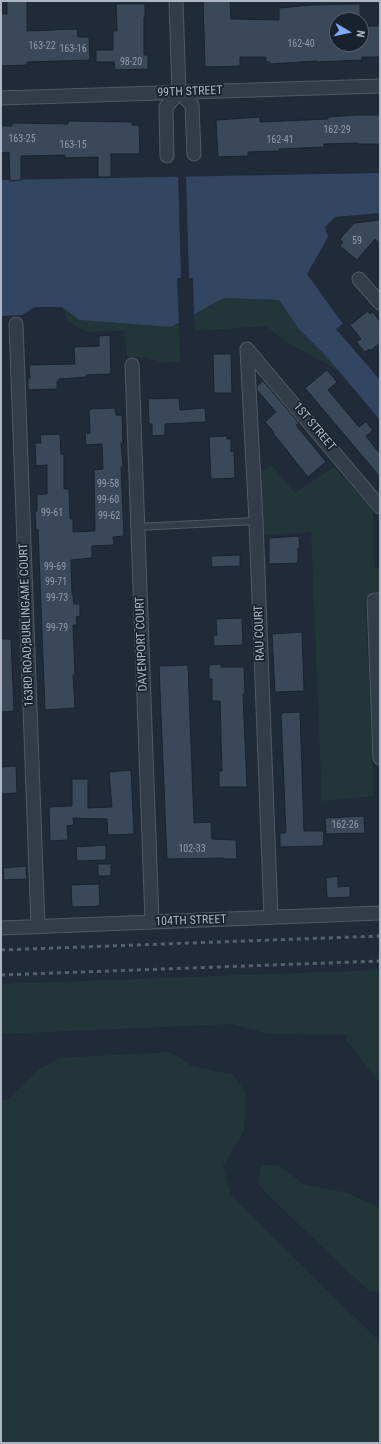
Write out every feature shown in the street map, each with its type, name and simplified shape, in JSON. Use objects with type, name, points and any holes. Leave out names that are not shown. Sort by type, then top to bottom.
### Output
[{"type":"street","points":[[167,156],[166,107],[179,92],[176,1]]},
{"type":"street","name":"99TH STREET","points":[[1,98],[380,86]]},
{"type":"street","points":[[179,92],[192,105],[194,154]]},
{"type":"street","points":[[359,279],[380,303]]},
{"type":"street","name":"163RD ROAD;BURLINGAME COURT","points":[[16,324],[38,927]]},
{"type":"street","name":"1ST STREET","points":[[247,349],[380,507]]},
{"type":"street","name":"RAU COURT","points":[[247,349],[256,521],[271,917]]},
{"type":"street","name":"DAVENPORT COURT","points":[[132,365],[152,922]]},
{"type":"street","points":[[377,600],[380,758]]},
{"type":"street","name":"104TH STREET","points":[[1,928],[380,913]]},
{"type":"lane","points":[[137,527],[256,521]]},
{"type":"green space","points":[[224,298],[279,300],[298,328],[339,371],[287,342],[265,326],[195,331],[194,315]]},
{"type":"green space","points":[[62,307],[79,320],[171,327],[179,324],[180,361],[164,363],[146,357],[127,358],[124,331],[86,332],[68,321]]},
{"type":"green space","points":[[272,465],[295,493],[334,467],[373,510],[374,568],[380,568],[380,592],[371,592],[365,599],[374,796],[322,801],[311,532],[264,535],[259,472]]},
{"type":"green space","points":[[380,970],[380,1083],[346,1040],[347,1035],[268,1034],[232,1024],[1,1034],[1,984]]},
{"type":"green space","points":[[170,1052],[192,1066],[234,1075],[246,1094],[244,1131],[223,1166],[231,1196],[380,1342],[380,1443],[1,1443],[1,1100],[8,1099],[40,1069],[59,1058]]},
{"type":"green space","points":[[261,1165],[278,1165],[305,1185],[348,1193],[380,1208],[380,1290],[370,1292],[271,1198],[258,1184]]},
{"type":"water","points":[[380,173],[380,213],[335,217],[325,227],[328,237],[307,274],[343,324],[336,329],[380,380],[380,420],[326,356],[298,328],[279,300],[224,298],[171,327],[79,320],[62,307],[35,307],[22,315],[1,316],[1,180]]},
{"type":"pier","points":[[178,175],[186,175],[189,278],[193,278],[194,316],[179,326],[177,278],[181,278]]},
{"type":"building","points":[[7,1],[27,1],[27,31],[77,29],[78,37],[89,37],[90,60],[27,62],[27,65],[1,66],[1,14],[7,14]]},
{"type":"building","points":[[203,1],[230,1],[231,19],[279,20],[279,8],[312,5],[360,4],[360,12],[329,12],[329,52],[369,52],[369,26],[380,26],[380,57],[362,57],[362,60],[270,64],[270,62],[266,62],[266,57],[240,57],[240,66],[205,67]]},
{"type":"building","points":[[116,4],[145,4],[144,55],[148,55],[148,69],[115,70],[114,62],[96,62],[96,50],[113,50],[113,31],[117,31]]},
{"type":"building","points":[[380,115],[380,144],[324,144],[324,147],[279,149],[280,151],[248,152],[248,156],[218,157],[216,120],[260,117],[260,122],[328,119],[328,117]]},
{"type":"building","points":[[68,121],[132,122],[132,125],[139,125],[140,154],[111,154],[111,177],[98,177],[98,157],[65,158],[65,155],[21,156],[21,180],[10,181],[9,152],[1,153],[1,126],[12,126],[12,123],[68,124]]},
{"type":"building","points":[[380,220],[380,243],[375,239],[357,260],[340,246],[343,242],[340,239],[354,223]]},
{"type":"building","points":[[368,311],[370,314],[373,312],[380,322],[380,343],[370,351],[369,349],[365,352],[356,342],[361,339],[350,325]]},
{"type":"building","points":[[110,335],[111,374],[86,375],[87,377],[59,379],[59,381],[57,381],[57,389],[28,390],[28,378],[30,378],[29,365],[75,364],[74,347],[99,346],[99,336]]},
{"type":"building","points":[[213,354],[231,354],[232,393],[214,393]]},
{"type":"building","points":[[327,370],[337,382],[328,390],[359,427],[366,422],[373,430],[366,436],[380,454],[380,477],[305,388]]},
{"type":"building","points":[[263,381],[299,423],[296,425],[326,462],[308,477],[265,422],[276,412],[257,390],[257,386]]},
{"type":"building","points":[[179,398],[180,410],[205,408],[206,422],[165,424],[165,435],[152,436],[152,424],[149,424],[148,399]]},
{"type":"building","points":[[115,408],[116,415],[122,415],[123,443],[121,443],[123,467],[121,467],[124,536],[113,537],[114,545],[92,546],[92,558],[71,560],[72,595],[74,604],[80,604],[80,616],[76,617],[77,625],[73,625],[75,675],[73,675],[75,708],[45,710],[38,529],[36,530],[35,511],[37,511],[37,495],[47,494],[47,465],[36,466],[35,443],[41,443],[40,435],[60,434],[61,454],[64,454],[64,489],[69,489],[70,519],[73,519],[73,532],[95,531],[94,470],[103,469],[102,444],[86,445],[85,434],[90,433],[89,409]]},
{"type":"building","points":[[227,436],[227,439],[231,439],[231,452],[234,451],[235,478],[211,479],[209,437]]},
{"type":"building","points":[[299,536],[300,548],[298,548],[298,563],[269,564],[269,538]]},
{"type":"building","points":[[240,555],[240,566],[212,567],[211,556]]},
{"type":"building","points":[[242,618],[243,645],[214,646],[213,636],[217,635],[216,619]]},
{"type":"building","points":[[302,632],[304,691],[275,692],[272,634]]},
{"type":"building","points":[[1,639],[11,639],[14,711],[1,712]]},
{"type":"building","points":[[221,664],[221,667],[244,667],[245,694],[243,694],[247,787],[219,787],[219,771],[222,771],[220,701],[212,701],[212,679],[209,679],[209,665]]},
{"type":"building","points":[[188,665],[194,823],[211,822],[212,839],[236,840],[237,859],[167,859],[159,666]]},
{"type":"building","points":[[300,712],[304,831],[324,831],[323,846],[280,847],[280,833],[286,833],[281,713]]},
{"type":"building","points":[[16,766],[17,793],[1,794],[1,767]]},
{"type":"building","points":[[131,770],[134,834],[108,835],[107,819],[73,818],[74,825],[67,826],[68,840],[50,841],[49,807],[72,806],[72,779],[88,779],[88,808],[112,807],[109,772]]},
{"type":"building","points":[[364,816],[365,833],[326,834],[325,818]]},
{"type":"building","points":[[106,845],[106,860],[77,861],[76,847]]},
{"type":"building","points":[[98,864],[111,864],[111,876],[98,876]]},
{"type":"building","points":[[26,866],[27,879],[4,880],[3,868]]},
{"type":"building","points":[[338,876],[338,887],[350,886],[350,897],[327,898],[326,878]]},
{"type":"building","points":[[99,884],[100,906],[72,907],[71,885]]},
{"type":"railway","points":[[1,950],[380,936]]},
{"type":"railway","points":[[1,975],[380,961]]}]
